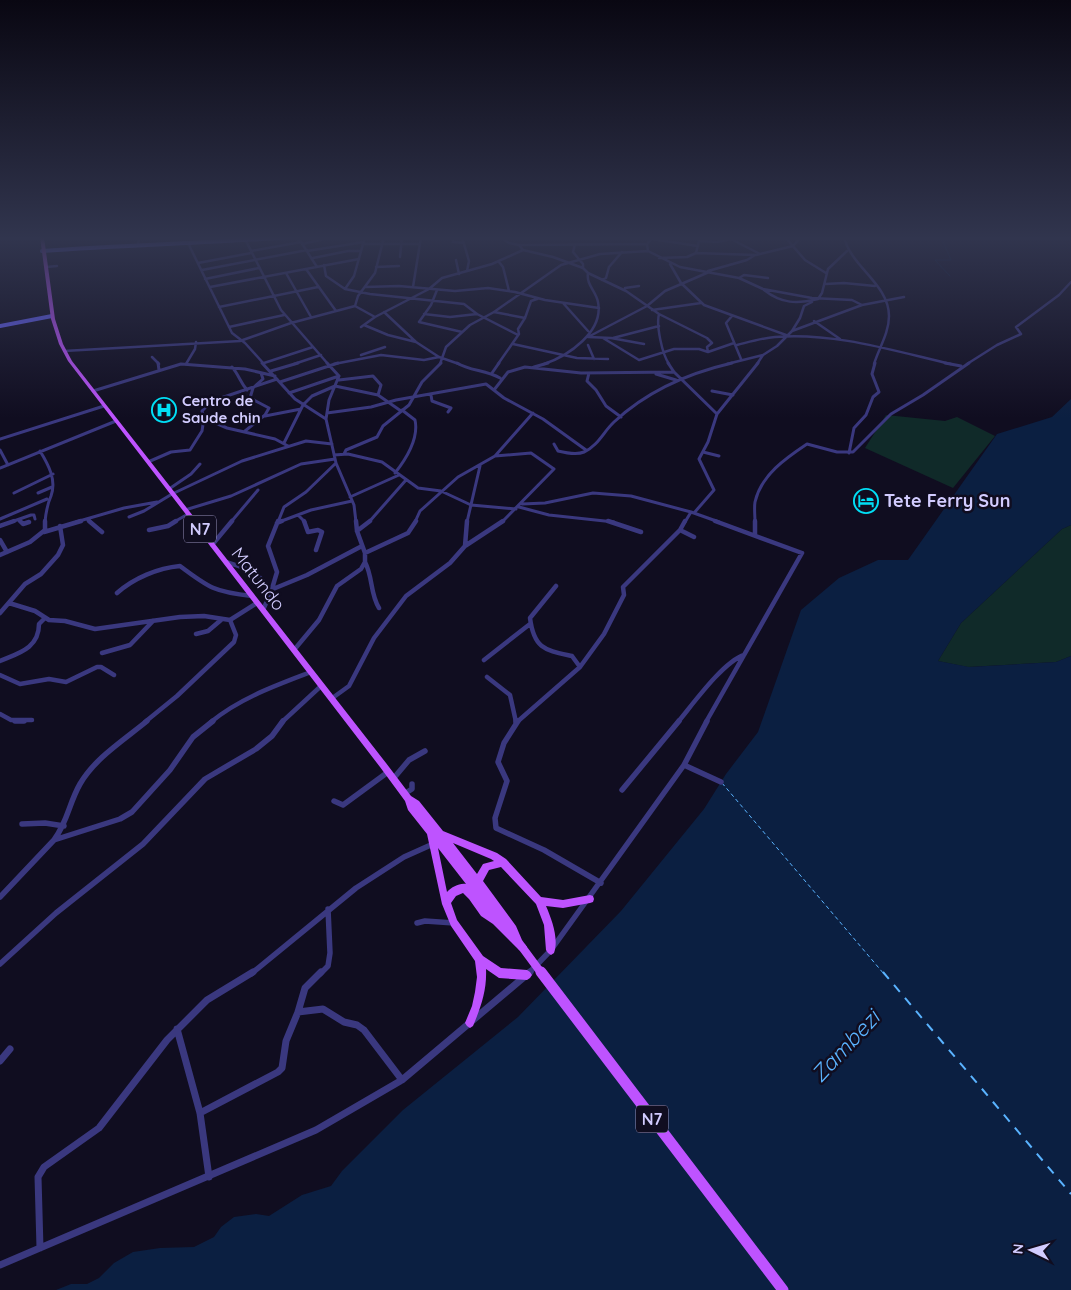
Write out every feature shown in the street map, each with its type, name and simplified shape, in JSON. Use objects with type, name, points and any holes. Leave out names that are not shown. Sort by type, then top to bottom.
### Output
[{"type":"main road","name":"Matundo","points":[[50,297],[52,316],[64,351],[104,406],[406,796]]},
{"type":"main road","name":"N7","points":[[406,796],[411,808],[478,881],[513,929],[519,944]]},
{"type":"main road","name":"N7","points":[[435,833],[497,922],[519,944],[783,1290]]},
{"type":"main road","points":[[527,975],[499,973],[480,959],[454,923],[446,905],[433,844],[435,833],[494,856],[503,862],[539,901],[548,917],[551,950]]},
{"type":"main road","points":[[478,881],[486,867],[503,862]]},
{"type":"main road","points":[[446,905],[453,892],[458,888],[464,888],[472,894],[483,913],[497,922]]},
{"type":"main road","points":[[539,901],[563,904],[590,899]]},
{"type":"main road","points":[[470,1023],[482,992],[483,982],[480,959]]},
{"type":"street","points":[[216,297],[232,333],[245,343],[264,363],[302,407],[326,419]]},
{"type":"street","points":[[220,306],[268,297]]},
{"type":"street","points":[[275,297],[284,314],[330,365],[339,378]]},
{"type":"street","points":[[298,297],[311,317]]},
{"type":"street","points":[[326,297],[336,311]]},
{"type":"street","points":[[355,306],[359,297]]},
{"type":"street","points":[[395,297],[464,304],[478,314],[518,335]]},
{"type":"street","points":[[413,297],[362,326],[416,342]]},
{"type":"street","points":[[434,297],[420,322],[462,332]]},
{"type":"street","points":[[263,610],[272,591],[277,572],[268,546],[286,504],[306,492],[335,459],[344,454],[346,450],[377,437],[383,426],[414,398],[422,382],[440,364],[440,357],[446,347],[462,332],[516,297]]},
{"type":"street","points":[[535,297],[599,308]]},
{"type":"street","points":[[587,337],[588,332],[596,321],[599,308],[596,297]]},
{"type":"street","points":[[638,297],[652,310],[707,338],[712,343],[707,347],[708,352]]},
{"type":"street","points":[[494,390],[500,378],[509,372],[530,368],[564,356],[587,337],[647,306],[656,297]]},
{"type":"street","points":[[695,297],[701,303],[732,316],[788,336]]},
{"type":"street","points":[[773,297],[782,303],[816,299],[851,300],[862,305]]},
{"type":"street","points":[[806,297],[816,299]]},
{"type":"street","points":[[792,331],[862,305],[884,299],[902,297]]},
{"type":"street","points":[[755,534],[756,498],[778,464],[808,444],[849,452],[856,450],[864,439],[890,414],[911,404],[983,351],[1006,339],[1021,334],[1016,327],[1057,297]]},
{"type":"street","points":[[492,373],[518,335],[518,329],[525,318],[531,301],[540,299]]},
{"type":"street","points":[[601,883],[544,850],[496,828],[495,818],[507,781],[498,762],[504,743],[516,723],[532,707],[580,667],[604,634],[624,595],[623,587],[680,530],[692,513],[714,490],[699,461],[717,414],[763,355],[788,336],[800,318],[804,306],[816,299]]},
{"type":"street","points":[[849,452],[854,428],[866,415],[873,397],[879,392],[872,374],[882,350],[890,315],[884,299]]},
{"type":"street","points":[[562,302],[572,311],[578,324],[588,332]]},
{"type":"street","points":[[652,310],[701,303]]},
{"type":"street","points":[[64,351],[240,340],[311,317],[355,306],[375,317]]},
{"type":"street","points":[[384,312],[416,342],[440,357],[466,368],[492,373],[500,378]]},
{"type":"street","points":[[494,312],[525,318]]},
{"type":"street","points":[[229,327],[284,314]]},
{"type":"street","points":[[424,314],[450,317],[478,314]]},
{"type":"street","points":[[659,314],[657,321],[663,346],[662,352],[674,372],[717,414]]},
{"type":"street","points":[[0,326],[52,316]]},
{"type":"street","points":[[732,316],[726,323],[741,360]]},
{"type":"street","points":[[814,322],[841,340]]},
{"type":"street","points":[[611,338],[659,326]]},
{"type":"street","points":[[603,338],[638,359],[662,352],[695,349],[708,352],[722,346],[788,336],[841,340],[962,366]]},
{"type":"street","points":[[587,337],[611,338],[644,344]]},
{"type":"street","points":[[186,364],[195,349],[196,342]]},
{"type":"street","points":[[513,344],[564,356],[608,360]]},
{"type":"street","points":[[588,345],[594,359]]},
{"type":"street","points":[[264,363],[313,347]]},
{"type":"street","points":[[148,462],[171,452],[186,452],[190,450],[193,443],[203,432],[204,418],[201,410],[206,404],[277,379],[330,365],[385,347]]},
{"type":"street","points":[[271,371],[321,355]]},
{"type":"street","points":[[351,358],[387,355],[420,360],[440,357]]},
{"type":"street","points":[[554,444],[558,451],[579,453],[599,440],[608,426],[648,396],[676,380],[763,355]]},
{"type":"street","points":[[152,357],[159,364],[159,370]]},
{"type":"street","points":[[93,391],[159,370],[186,364],[232,368],[261,373],[277,379]]},
{"type":"street","points":[[232,368],[240,376],[241,382],[248,390]]},
{"type":"street","points":[[530,368],[589,373],[674,372]]},
{"type":"street","points":[[261,373],[263,379],[253,388],[251,400],[260,402],[269,408],[264,416]]},
{"type":"street","points":[[589,373],[587,381],[596,390],[604,404],[621,417]]},
{"type":"street","points":[[651,373],[676,380]]},
{"type":"street","points":[[289,393],[339,378],[373,376],[381,385],[378,395]]},
{"type":"street","points":[[339,378],[329,400],[326,419],[335,459],[351,499],[375,602],[379,608]]},
{"type":"street","points":[[327,412],[431,395],[482,384],[489,385],[504,398],[533,412],[586,450]]},
{"type":"street","points":[[277,523],[312,510],[351,499],[397,474],[409,450],[416,424],[413,418],[378,395],[335,386],[312,396],[302,407],[286,445]]},
{"type":"street","points":[[712,391],[733,395]]},
{"type":"street","points":[[431,395],[432,401],[451,408],[448,412]]},
{"type":"street","points":[[0,439],[104,406]]},
{"type":"street","points":[[245,431],[250,425],[264,416],[302,407]]},
{"type":"street","points":[[365,553],[408,533],[418,514],[441,491],[466,472],[480,466],[495,456],[533,412]]},
{"type":"street","points":[[204,418],[225,427],[245,431],[286,445]]},
{"type":"street","points":[[0,468],[116,421]]},
{"type":"street","points":[[171,492],[242,461],[275,452],[286,445],[306,440],[332,444]]},
{"type":"street","points":[[0,450],[8,465]]},
{"type":"street","points":[[0,519],[47,499],[52,493],[53,474],[40,451]]},
{"type":"street","points":[[703,452],[719,456]]},
{"type":"street","points":[[331,699],[349,686],[374,638],[406,596],[450,563],[465,546],[478,536],[500,524],[550,475],[553,468],[531,453],[495,456]]},
{"type":"street","points":[[0,1266],[316,1130],[360,1106],[402,1080],[527,975],[551,950],[590,899],[684,765],[714,707],[802,553],[755,534],[632,496],[606,493],[582,494],[519,507],[471,505],[441,491],[422,489],[397,474],[382,462],[344,454]]},
{"type":"street","points":[[150,530],[168,526],[187,512],[231,496],[301,464],[335,459]]},
{"type":"street","points":[[129,517],[144,511],[158,502],[200,464]]},
{"type":"street","points":[[465,546],[468,515],[480,466]]},
{"type":"street","points":[[14,493],[33,485],[38,479],[53,474]]},
{"type":"street","points":[[357,531],[367,525],[406,480]]},
{"type":"street","points":[[38,493],[52,486]]},
{"type":"street","points":[[212,545],[258,490]]},
{"type":"street","points":[[44,532],[46,528],[47,499]]},
{"type":"street","points":[[0,555],[30,542],[44,532],[60,526],[124,508],[158,502]]},
{"type":"street","points":[[0,526],[35,517],[31,506]]},
{"type":"street","points":[[519,507],[540,515],[607,520],[641,532]]},
{"type":"street","points":[[299,516],[305,522],[308,532],[318,530],[322,532],[316,550]]},
{"type":"street","points":[[87,519],[102,532]]},
{"type":"street","points":[[19,520],[23,524],[29,522]]},
{"type":"street","points":[[0,613],[28,581],[41,574],[58,555],[63,545],[60,526]]},
{"type":"street","points":[[680,530],[694,538]]},
{"type":"street","points":[[0,540],[7,552]]},
{"type":"street","points":[[272,591],[302,578],[334,559],[362,546]]},
{"type":"street","points":[[226,562],[256,571],[272,591]]},
{"type":"street","points":[[294,650],[318,620],[332,593],[361,569],[365,562]]},
{"type":"street","points":[[117,593],[124,586],[168,568],[180,566],[205,585],[223,593],[252,596]]},
{"type":"street","points":[[556,586],[530,618],[530,624],[535,640],[540,646],[546,650],[572,656],[580,667]]},
{"type":"street","points":[[9,603],[35,611],[44,619],[66,621],[95,629],[154,620],[201,616],[230,620],[257,603]]},
{"type":"street","points":[[0,661],[20,654],[30,646],[38,638],[39,624],[44,619]]},
{"type":"street","points":[[102,653],[130,645],[154,620]]},
{"type":"street","points":[[196,634],[208,631],[221,620]]},
{"type":"street","points":[[0,897],[54,840],[64,826],[79,784],[92,766],[177,696],[234,642],[236,635],[230,620]]},
{"type":"street","points":[[484,660],[530,624]]},
{"type":"street","points":[[622,790],[707,687],[735,658],[744,655]]},
{"type":"street","points":[[0,675],[20,684],[49,680],[66,682],[97,667],[114,675]]},
{"type":"street","points":[[54,840],[126,816],[170,770],[193,737],[202,728],[244,700],[311,672]]},
{"type":"street","points":[[487,677],[502,686],[513,699],[516,723]]},
{"type":"street","points":[[0,964],[56,913],[143,844],[205,779],[256,749],[272,736],[283,720],[321,686]]},
{"type":"street","points":[[0,714],[7,720],[14,722],[32,720]]},
{"type":"street","points":[[393,779],[409,760],[425,751]]},
{"type":"street","points":[[684,765],[721,782]]},
{"type":"street","points":[[334,801],[339,805],[343,805],[388,772]]},
{"type":"street","points":[[406,796],[412,789],[412,784]]},
{"type":"street","points":[[22,824],[37,823],[64,826]]},
{"type":"street","points":[[40,1248],[38,1177],[40,1172],[56,1158],[99,1128],[177,1029],[207,1000],[255,971],[328,909],[376,874],[404,857],[433,844]]},
{"type":"street","points":[[200,1113],[280,1071],[286,1041],[298,1012],[305,988],[328,966],[330,953],[328,909]]},
{"type":"street","points":[[417,923],[425,921],[454,923]]},
{"type":"street","points":[[298,1012],[323,1008],[344,1022],[361,1027],[402,1080]]},
{"type":"street","points":[[177,1029],[200,1113],[209,1176]]},
{"type":"street","points":[[0,1061],[10,1049]]},
{"type":"green space","points":[[886,415],[945,421],[957,417],[995,436],[953,488],[865,448]]},
{"type":"green space","points":[[1071,525],[1071,656],[1056,662],[968,667],[938,661],[961,623],[1062,529]]},
{"type":"water","name":"Zambezi","points":[[1071,399],[1071,525],[1062,529],[961,623],[938,661],[969,667],[1056,662],[1071,656],[1071,1290],[56,1290],[71,1284],[87,1284],[99,1278],[114,1263],[133,1252],[160,1248],[194,1247],[214,1237],[221,1227],[234,1217],[256,1214],[269,1216],[302,1195],[331,1186],[342,1171],[403,1110],[518,1017],[621,911],[704,809],[726,774],[758,732],[801,610],[839,578],[878,560],[908,560],[997,434],[1052,417]]},
{"type":"ferry route","points":[[722,783],[884,974]]},
{"type":"ferry route","points":[[883,972],[1071,1194]]},
{"type":"place","name":"Centro de Saude chin","points":[[164,410]]},
{"type":"place","name":"Tete Ferry Sun","points":[[866,501]]}]
